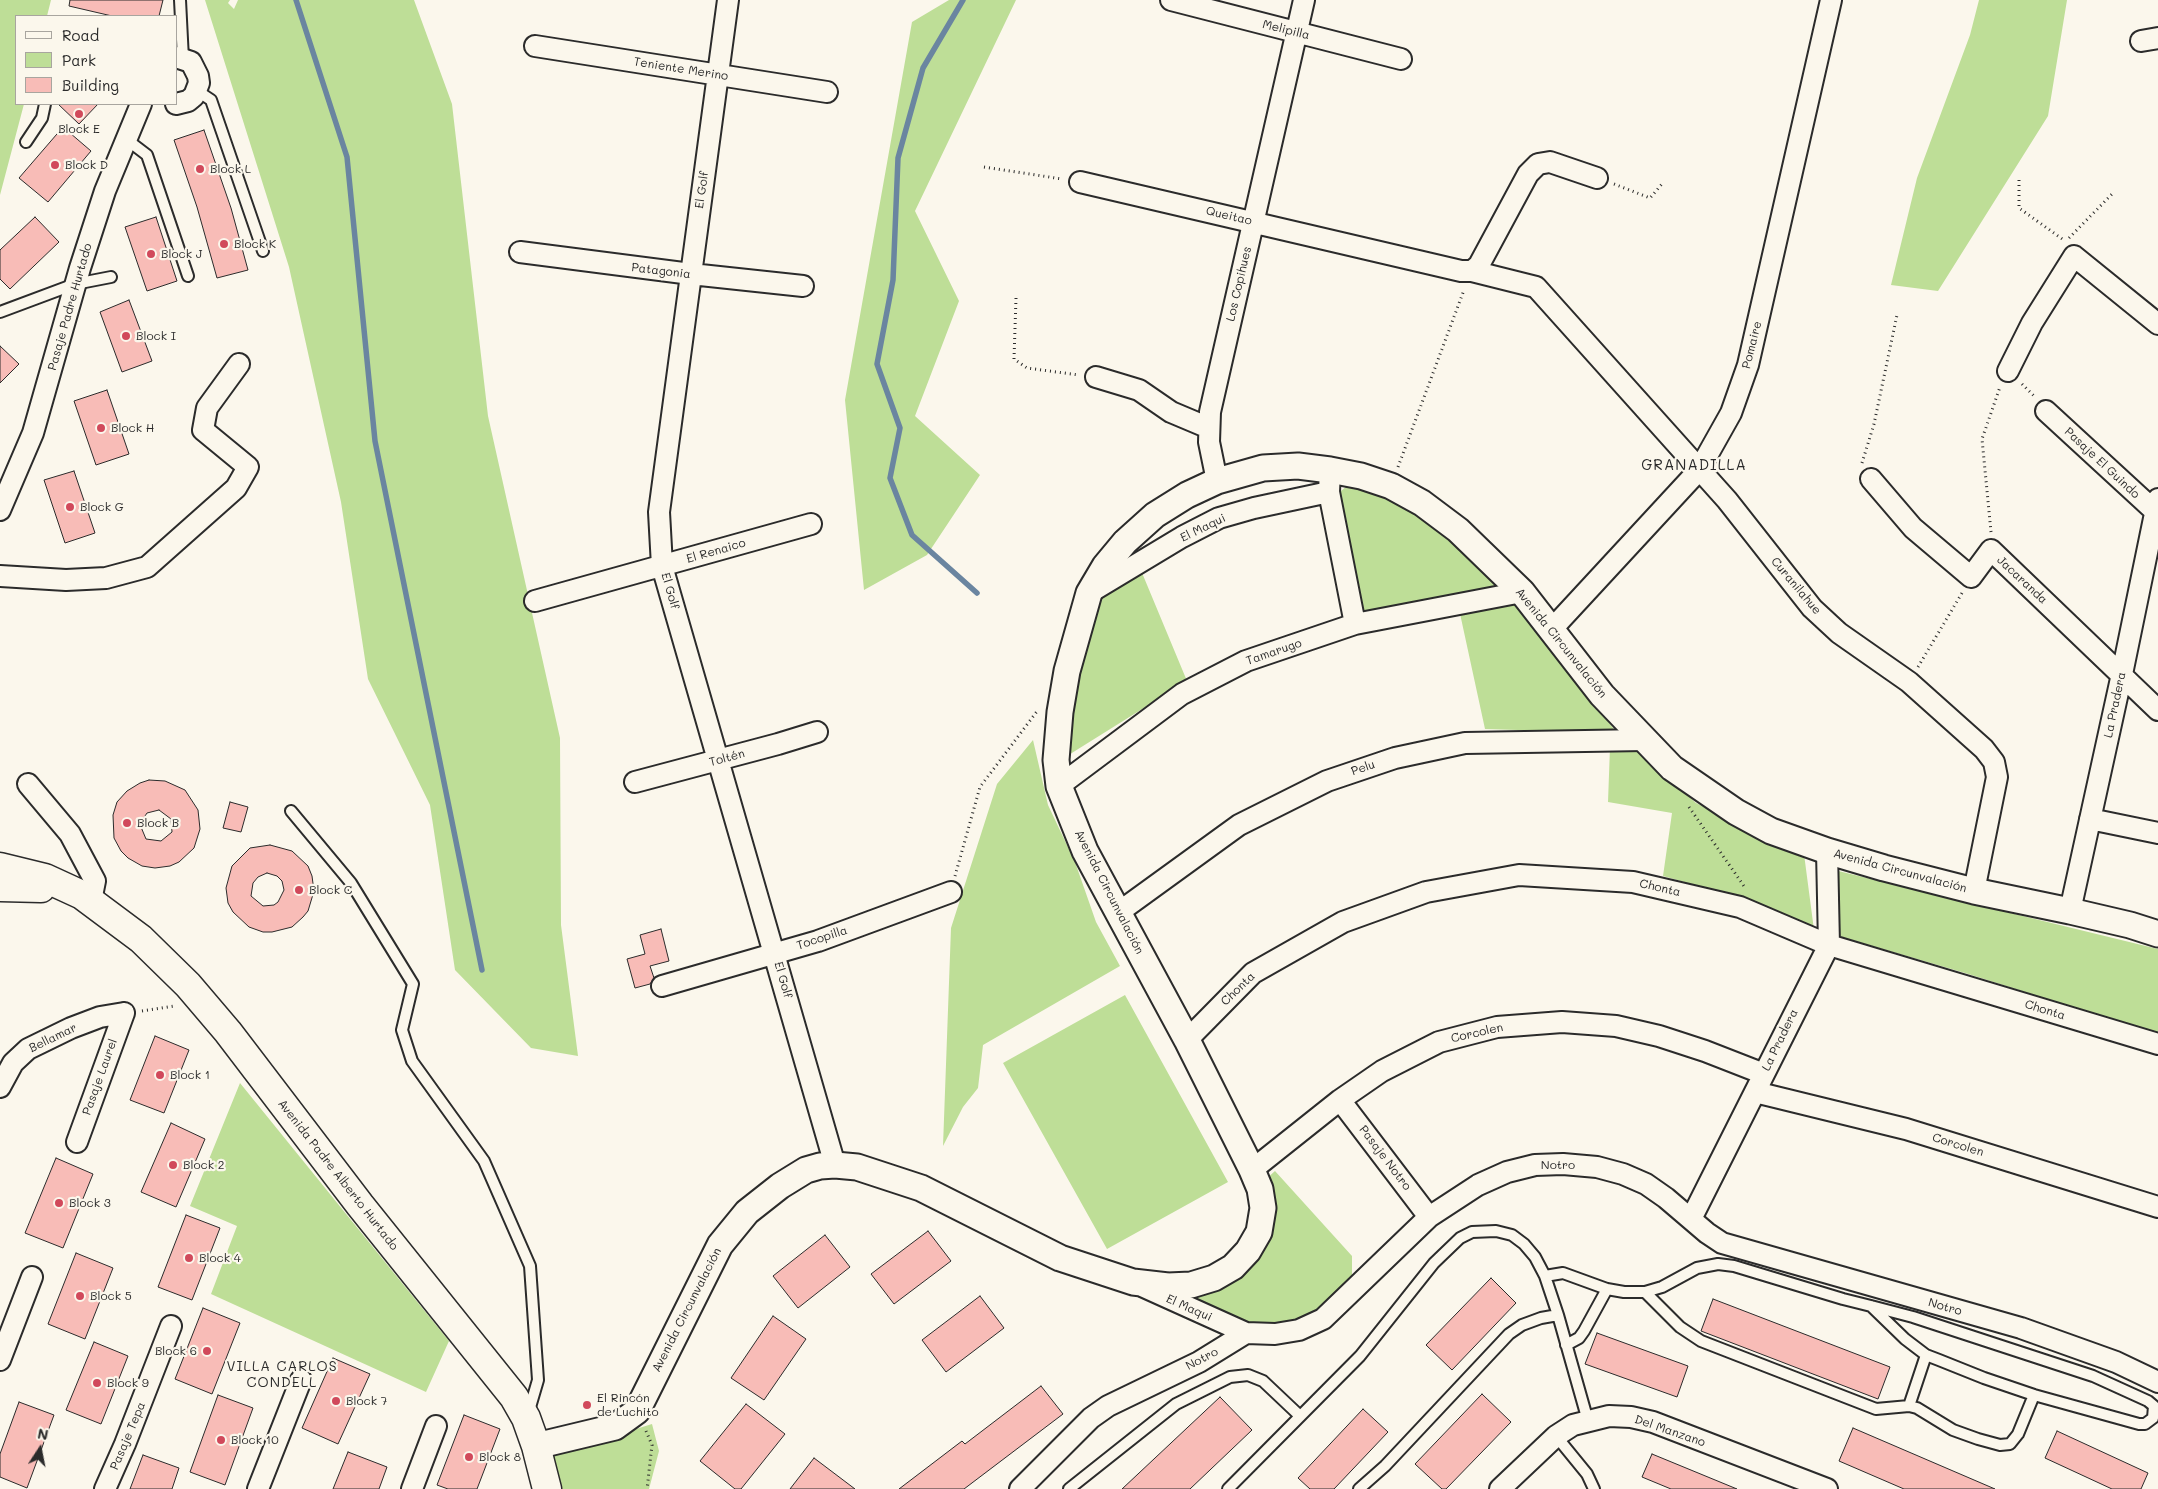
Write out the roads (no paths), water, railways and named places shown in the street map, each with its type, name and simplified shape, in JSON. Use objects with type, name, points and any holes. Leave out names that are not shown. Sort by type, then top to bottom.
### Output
[{"type":"main road","name":"Avenida Padre Alberto Hurtado","points":[[0,867],[44,878],[86,898],[141,939],[188,985],[514,1397],[526,1418],[536,1446],[547,1489]]},
{"type":"main road","name":"Avenida Padre Alberto Hurtado","points":[[0,887],[38,887],[86,898]]},
{"type":"street","name":"El Golf","points":[[728,0],[658,512],[662,566],[835,1165]]},
{"type":"street","name":"Melipilla","points":[[1172,0],[1400,59]]},
{"type":"street","name":"Los Copihues","points":[[1217,481],[1209,442],[1210,412],[1252,221],[1304,0]]},
{"type":"street","name":"Pomaire","points":[[1552,629],[1700,470],[1731,413],[1748,366],[1831,0]]},
{"type":"street","name":"Teniente Merino","points":[[535,46],[827,92]]},
{"type":"street","points":[[178,104],[188,101],[194,96],[199,83],[198,76],[191,62],[180,58]]},
{"type":"street","name":"Pasaje Padre Hurtado","points":[[0,510],[33,433],[105,191],[141,105]]},
{"type":"street","points":[[1472,271],[1479,265],[1528,174],[1538,164],[1550,162],[1598,178]]},
{"type":"street","name":"Queitao","points":[[1080,182],[1461,271],[1472,271],[1536,286]]},
{"type":"street","points":[[2008,371],[2070,249],[2158,324]]},
{"type":"street","name":"Patagonia","points":[[520,252],[803,286]]},
{"type":"street","name":"Curanilahue","points":[[1536,286],[1726,500],[1812,608],[1839,633],[1909,682],[1984,749],[1994,762],[1997,777],[1974,891]]},
{"type":"street","points":[[0,576],[66,580],[106,578],[147,567],[236,488],[248,467],[203,430],[207,408],[239,364]]},
{"type":"street","points":[[1096,377],[1139,390],[1171,412],[1209,428]]},
{"type":"street","name":"Pasaje El Guindo","points":[[2046,411],[2157,508]]},
{"type":"street","name":"Avenida Circunvalación","points":[[536,1446],[615,1427],[628,1420],[637,1411],[720,1245],[747,1212],[786,1181],[806,1170],[835,1165],[857,1167],[921,1188],[1060,1258],[1133,1282],[1168,1286],[1191,1285],[1214,1278],[1233,1266],[1248,1252],[1259,1232],[1263,1208],[1260,1189],[1187,1040],[1085,851],[1059,786],[1056,760],[1060,712],[1075,639],[1089,592],[1105,566],[1124,542],[1155,515],[1187,495],[1217,481],[1262,468],[1298,466],[1329,481],[1361,476],[1391,486],[1422,504],[1458,530],[1522,592],[1602,695],[1672,768],[1736,812],[1771,831],[1826,851],[1974,891],[2070,911],[2158,934]]},
{"type":"street","name":"Jacaranda","points":[[1871,478],[1913,528],[1971,577],[1991,550],[2158,710]]},
{"type":"street","points":[[1329,481],[1355,624]]},
{"type":"street","name":"El Maqui","points":[[1089,592],[1182,537],[1219,518],[1254,508],[1329,481]]},
{"type":"street","name":"La Pradera","points":[[2070,911],[2157,508]]},
{"type":"street","name":"El Renaico","points":[[534,601],[811,524]]},
{"type":"street","name":"Tamarugo","points":[[1059,786],[1182,694],[1246,661],[1355,624],[1522,592]]},
{"type":"street","name":"Toltén","points":[[635,782],[817,732]]},
{"type":"street","name":"Pelu","points":[[1119,912],[1239,825],[1327,781],[1395,758],[1465,742],[1645,740]]},
{"type":"street","points":[[28,784],[70,834],[95,881],[86,898]]},
{"type":"street","points":[[2090,819],[2158,833]]},
{"type":"street","name":"La Pradera","points":[[1691,1219],[1828,945],[1826,851]]},
{"type":"street","name":"Chonta","points":[[1187,1040],[1253,973],[1343,922],[1426,892],[1519,875],[1633,882],[1740,906],[1828,945],[2158,1044]]},
{"type":"street","name":"Tocopilla","points":[[662,986],[818,941],[951,892]]},
{"type":"street","name":"Bellamar","points":[[0,1087],[13,1063],[28,1049],[100,1017],[124,1013]]},
{"type":"street","name":"Pasaje Laurel","points":[[77,1142],[124,1013]]},
{"type":"street","name":"Corcolen","points":[[1252,1170],[1340,1100],[1382,1071],[1439,1042],[1497,1027],[1562,1022],[1616,1026],[1659,1036],[1705,1051],[1764,1074]]},
{"type":"street","name":"Corcolen","points":[[1755,1092],[1906,1130],[2158,1207]]},
{"type":"street","name":"Pasaje Notro","points":[[1340,1100],[1429,1217]]},
{"type":"street","name":"Notro","points":[[1020,1489],[1091,1418],[1108,1406],[1199,1362],[1246,1333],[1274,1334],[1300,1330],[1323,1319],[1429,1217],[1478,1185],[1507,1172],[1535,1165],[1563,1164],[1598,1167],[1623,1174],[1646,1184],[1722,1243],[2021,1328],[2116,1362],[2158,1382]]},
{"type":"street","points":[[0,1360],[32,1277]]},
{"type":"street","name":"El Maqui","points":[[1133,1282],[1246,1333]]},
{"type":"street","name":"Pasaje Tepa","points":[[105,1489],[125,1444],[171,1326]]},
{"type":"street","points":[[258,1489],[301,1380]]},
{"type":"street","name":"Del Manzano","points":[[1500,1489],[1556,1436],[1573,1425],[1609,1416],[1631,1417],[1653,1422],[1827,1489]]},
{"type":"street","points":[[412,1489],[436,1426]]},
{"type":"lane","points":[[180,0],[180,58]]},
{"type":"lane","points":[[196,90],[211,100],[263,251]]},
{"type":"lane","points":[[26,142],[42,118],[45,105]]},
{"type":"lane","points":[[126,139],[147,155],[188,276]]},
{"type":"lane","points":[[0,312],[76,284],[111,277]]},
{"type":"lane","points":[[291,811],[351,883],[413,984],[402,1030],[412,1061],[484,1161],[530,1266],[538,1380],[526,1418]]},
{"type":"lane","points":[[1228,1489],[1360,1356],[1434,1263],[1460,1238],[1472,1232],[1496,1230],[1512,1234],[1535,1257],[1545,1276],[1558,1315],[1588,1420]]},
{"type":"lane","points":[[1545,1276],[1563,1273],[1607,1289],[1624,1292],[1645,1292],[1662,1287],[1697,1268],[1718,1264],[1734,1266],[1922,1320],[2093,1376],[2148,1401],[2154,1406],[2154,1412],[2150,1422],[2139,1424],[2034,1395],[1984,1378],[1926,1355],[1905,1339],[1871,1306]]},
{"type":"lane","points":[[1566,1345],[1579,1338],[1607,1289]]},
{"type":"lane","points":[[1645,1292],[1680,1327],[1701,1341],[1876,1409],[1909,1406],[1917,1408],[1953,1430],[1978,1439],[2005,1445],[2015,1440],[2034,1395]]},
{"type":"lane","points":[[1359,1489],[1385,1466],[1508,1334],[1522,1325],[1541,1318],[1558,1315]]},
{"type":"lane","points":[[1909,1406],[1926,1355]]},
{"type":"lane","points":[[1069,1489],[1176,1404],[1230,1377],[1248,1374],[1263,1381],[1300,1416]]},
{"type":"lane","points":[[1556,1436],[1587,1474],[1594,1489]]},
{"type":"waterway","points":[[296,0],[347,157],[375,441],[482,970]]},
{"type":"waterway","points":[[963,0],[923,68],[898,158],[893,280],[877,364],[900,428],[890,478],[912,535],[977,593]]},
{"type":"place","name":"Block E","points":[[79,114]]},
{"type":"place","name":"Block D","points":[[55,165]]},
{"type":"place","name":"Block L","points":[[200,169]]},
{"type":"place","name":"Block K","points":[[224,244]]},
{"type":"place","name":"Block J","points":[[151,254]]},
{"type":"place","name":"Block I","points":[[126,336]]},
{"type":"place","name":"Block H","points":[[101,428]]},
{"type":"place","name":"Block G","points":[[70,507]]},
{"type":"place","name":"Block B","points":[[127,823]]},
{"type":"place","name":"Block C","points":[[299,890]]},
{"type":"place","name":"Block 1","points":[[160,1075]]},
{"type":"place","name":"Block 2","points":[[173,1165]]},
{"type":"place","name":"Block 3","points":[[59,1203]]},
{"type":"place","name":"Block 4","points":[[189,1258]]},
{"type":"place","name":"Block 5","points":[[80,1296]]},
{"type":"place","name":"Block 6","points":[[207,1351]]},
{"type":"place","name":"Block 9","points":[[97,1383]]},
{"type":"place","name":"Block 7","points":[[336,1401]]},
{"type":"place","name":"El Rincón de Luchito","points":[[587,1405]]},
{"type":"place","name":"Block 10","points":[[221,1440]]},
{"type":"place","name":"Block 8","points":[[469,1457]]},
{"type":"district","name":"GRANADILLA","points":[[1694,465]]},
{"type":"district","name":"VILLA CARLOS CONDELL","points":[[282,1375]]}]
